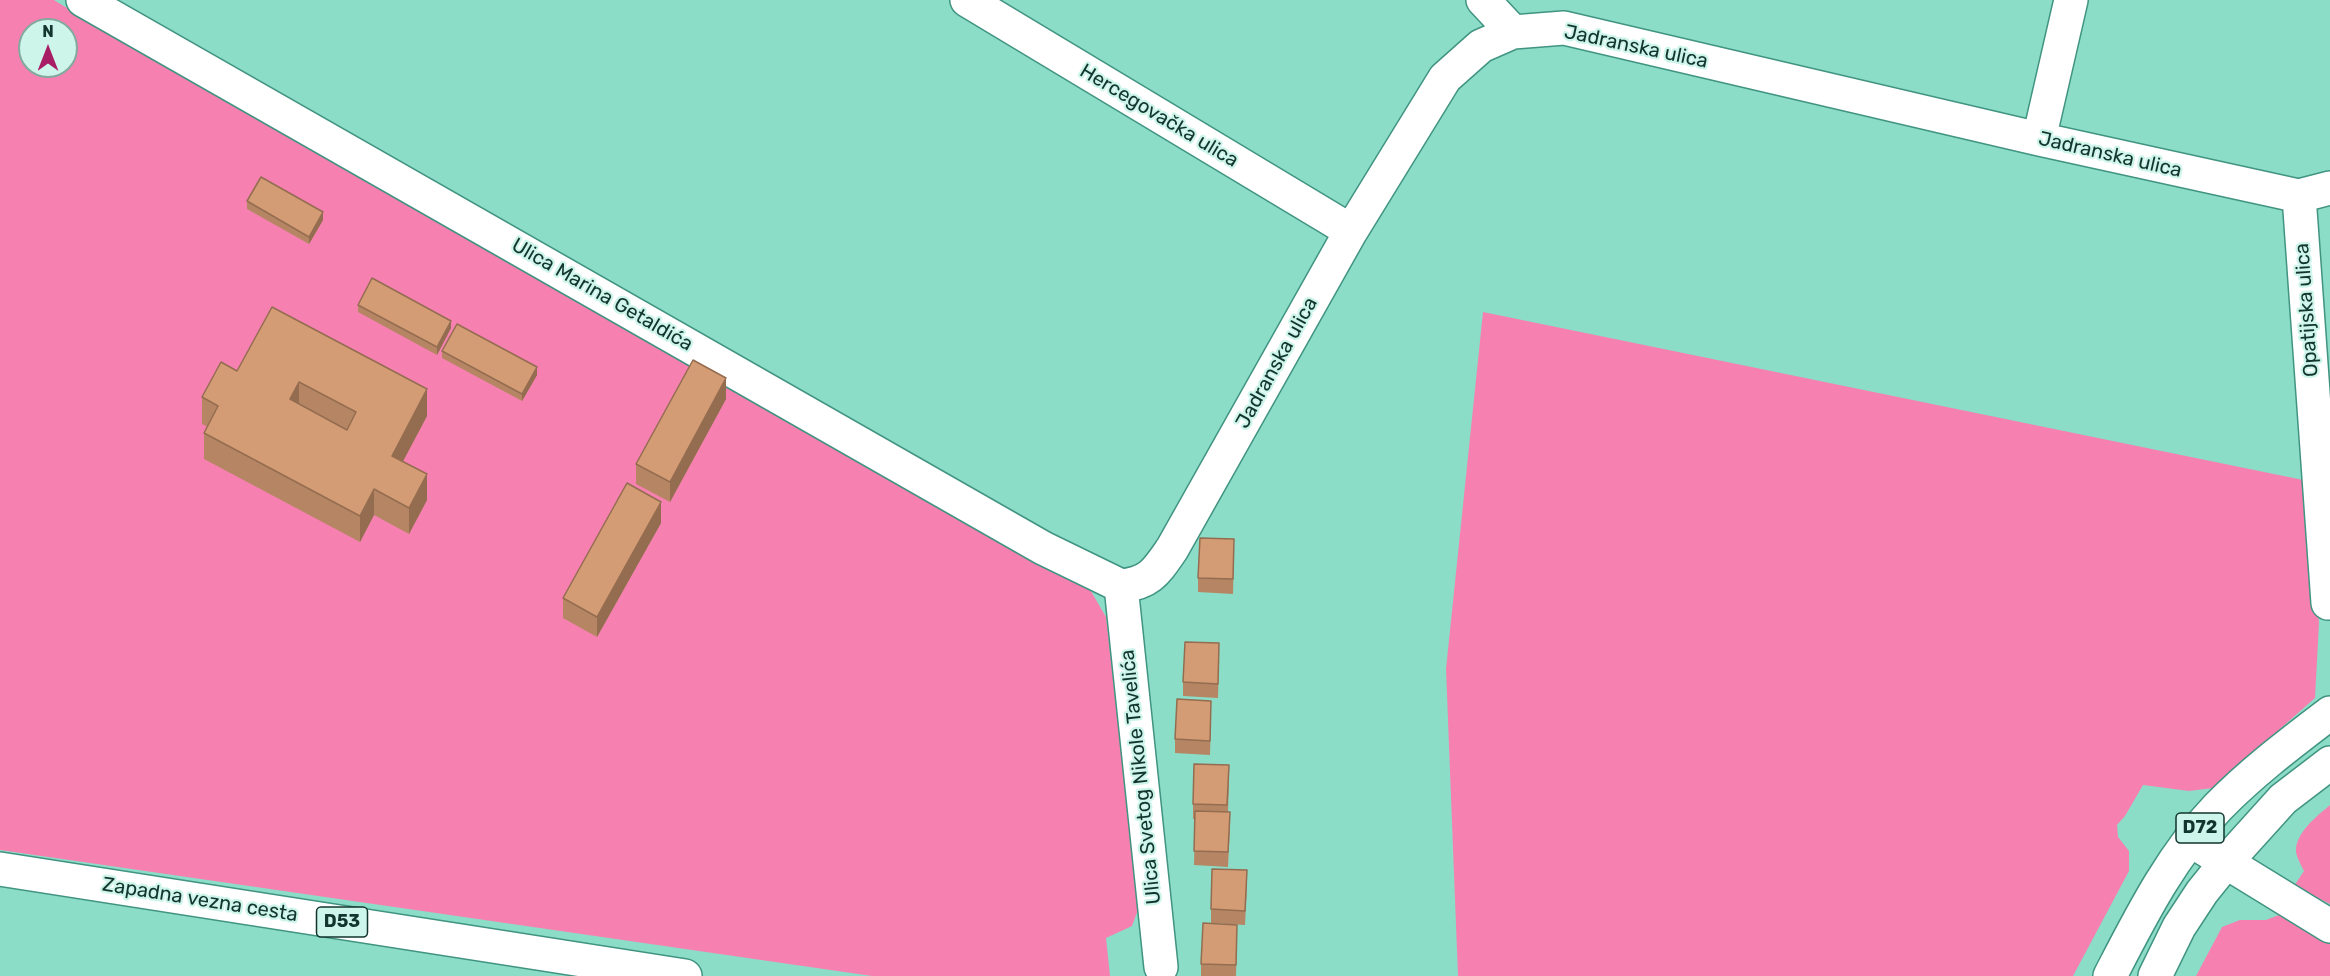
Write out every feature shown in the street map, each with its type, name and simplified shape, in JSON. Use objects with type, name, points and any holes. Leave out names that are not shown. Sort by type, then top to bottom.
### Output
[{"type":"street","name":"Ulica Marina Getaldića","points":[[83,0],[1043,548],[1121,586]]},
{"type":"street","name":"Hercegovačka ulica","points":[[967,0],[1351,231]]},
{"type":"street","points":[[1483,0],[1513,32]]},
{"type":"street","points":[[2039,139],[2071,0]]},
{"type":"street","name":"Jadranska ulica","points":[[1121,586],[1139,584],[1154,575],[1172,549],[1351,231],[1445,78],[1481,46],[1513,32],[1564,28],[2039,139],[2299,196],[2330,188]]},
{"type":"street","name":"Opatijska ulica","points":[[2299,196],[2328,603]]},
{"type":"street","name":"Ulica Svetog Nikole Tavelića","points":[[1121,586],[1161,967]]},
{"type":"street","name":"D72","points":[[2110,976],[2147,904],[2190,840],[2218,807],[2248,778],[2330,713]]},
{"type":"street","name":"D72","points":[[2155,976],[2179,927],[2202,892],[2227,861],[2283,799],[2330,763]]},
{"type":"street","points":[[2190,840],[2330,926]]},
{"type":"street","name":"Zapadna vezna cesta","points":[[0,869],[685,976]]},
{"type":"shaded area","points":[[0,0],[54,0],[135,50],[274,129],[860,447],[1088,586],[1106,617],[1139,907],[1132,926],[1106,938],[1110,976],[872,976],[0,850]]},
{"type":"shaded area","points":[[1483,312],[2308,481],[2319,623],[2315,698],[2213,788],[2189,791],[2143,785],[2125,816],[2117,825],[2118,837],[2129,851],[2129,871],[2073,976],[1458,976],[1446,669]]},
{"type":"shaded area","points":[[2330,805],[2330,904],[2294,886],[2304,871],[2296,852],[2299,838],[2319,814]]},
{"type":"shaded area","points":[[2279,915],[2330,943],[2330,976],[2196,976],[2222,927],[2240,920],[2266,920]]},
{"type":"building","points":[[261,177],[323,212],[309,237],[247,201]]},
{"type":"building","points":[[372,278],[451,321],[437,347],[358,305]]},
{"type":"building","points":[[272,307],[427,389],[392,456],[427,474],[409,508],[374,489],[360,516],[204,433],[218,406],[202,397],[221,362],[237,371]],"holes":[[[299,382],[356,412],[347,430],[290,399]]]},
{"type":"building","points":[[457,324],[537,367],[522,394],[442,351]]},
{"type":"building","points":[[693,360],[726,378],[670,482],[636,464]]},
{"type":"building","points":[[627,483],[661,502],[597,617],[563,598]]},
{"type":"building","points":[[1200,538],[1234,539],[1233,579],[1198,578]]},
{"type":"building","points":[[1185,642],[1219,643],[1218,684],[1183,682]]},
{"type":"building","points":[[1177,699],[1211,701],[1210,741],[1175,739]]},
{"type":"building","points":[[1194,764],[1229,765],[1227,805],[1193,804]]},
{"type":"building","points":[[1195,811],[1230,812],[1228,852],[1194,851]]},
{"type":"building","points":[[1212,869],[1247,870],[1245,911],[1211,909]]},
{"type":"building","points":[[1203,923],[1237,925],[1236,965],[1201,964]]}]
